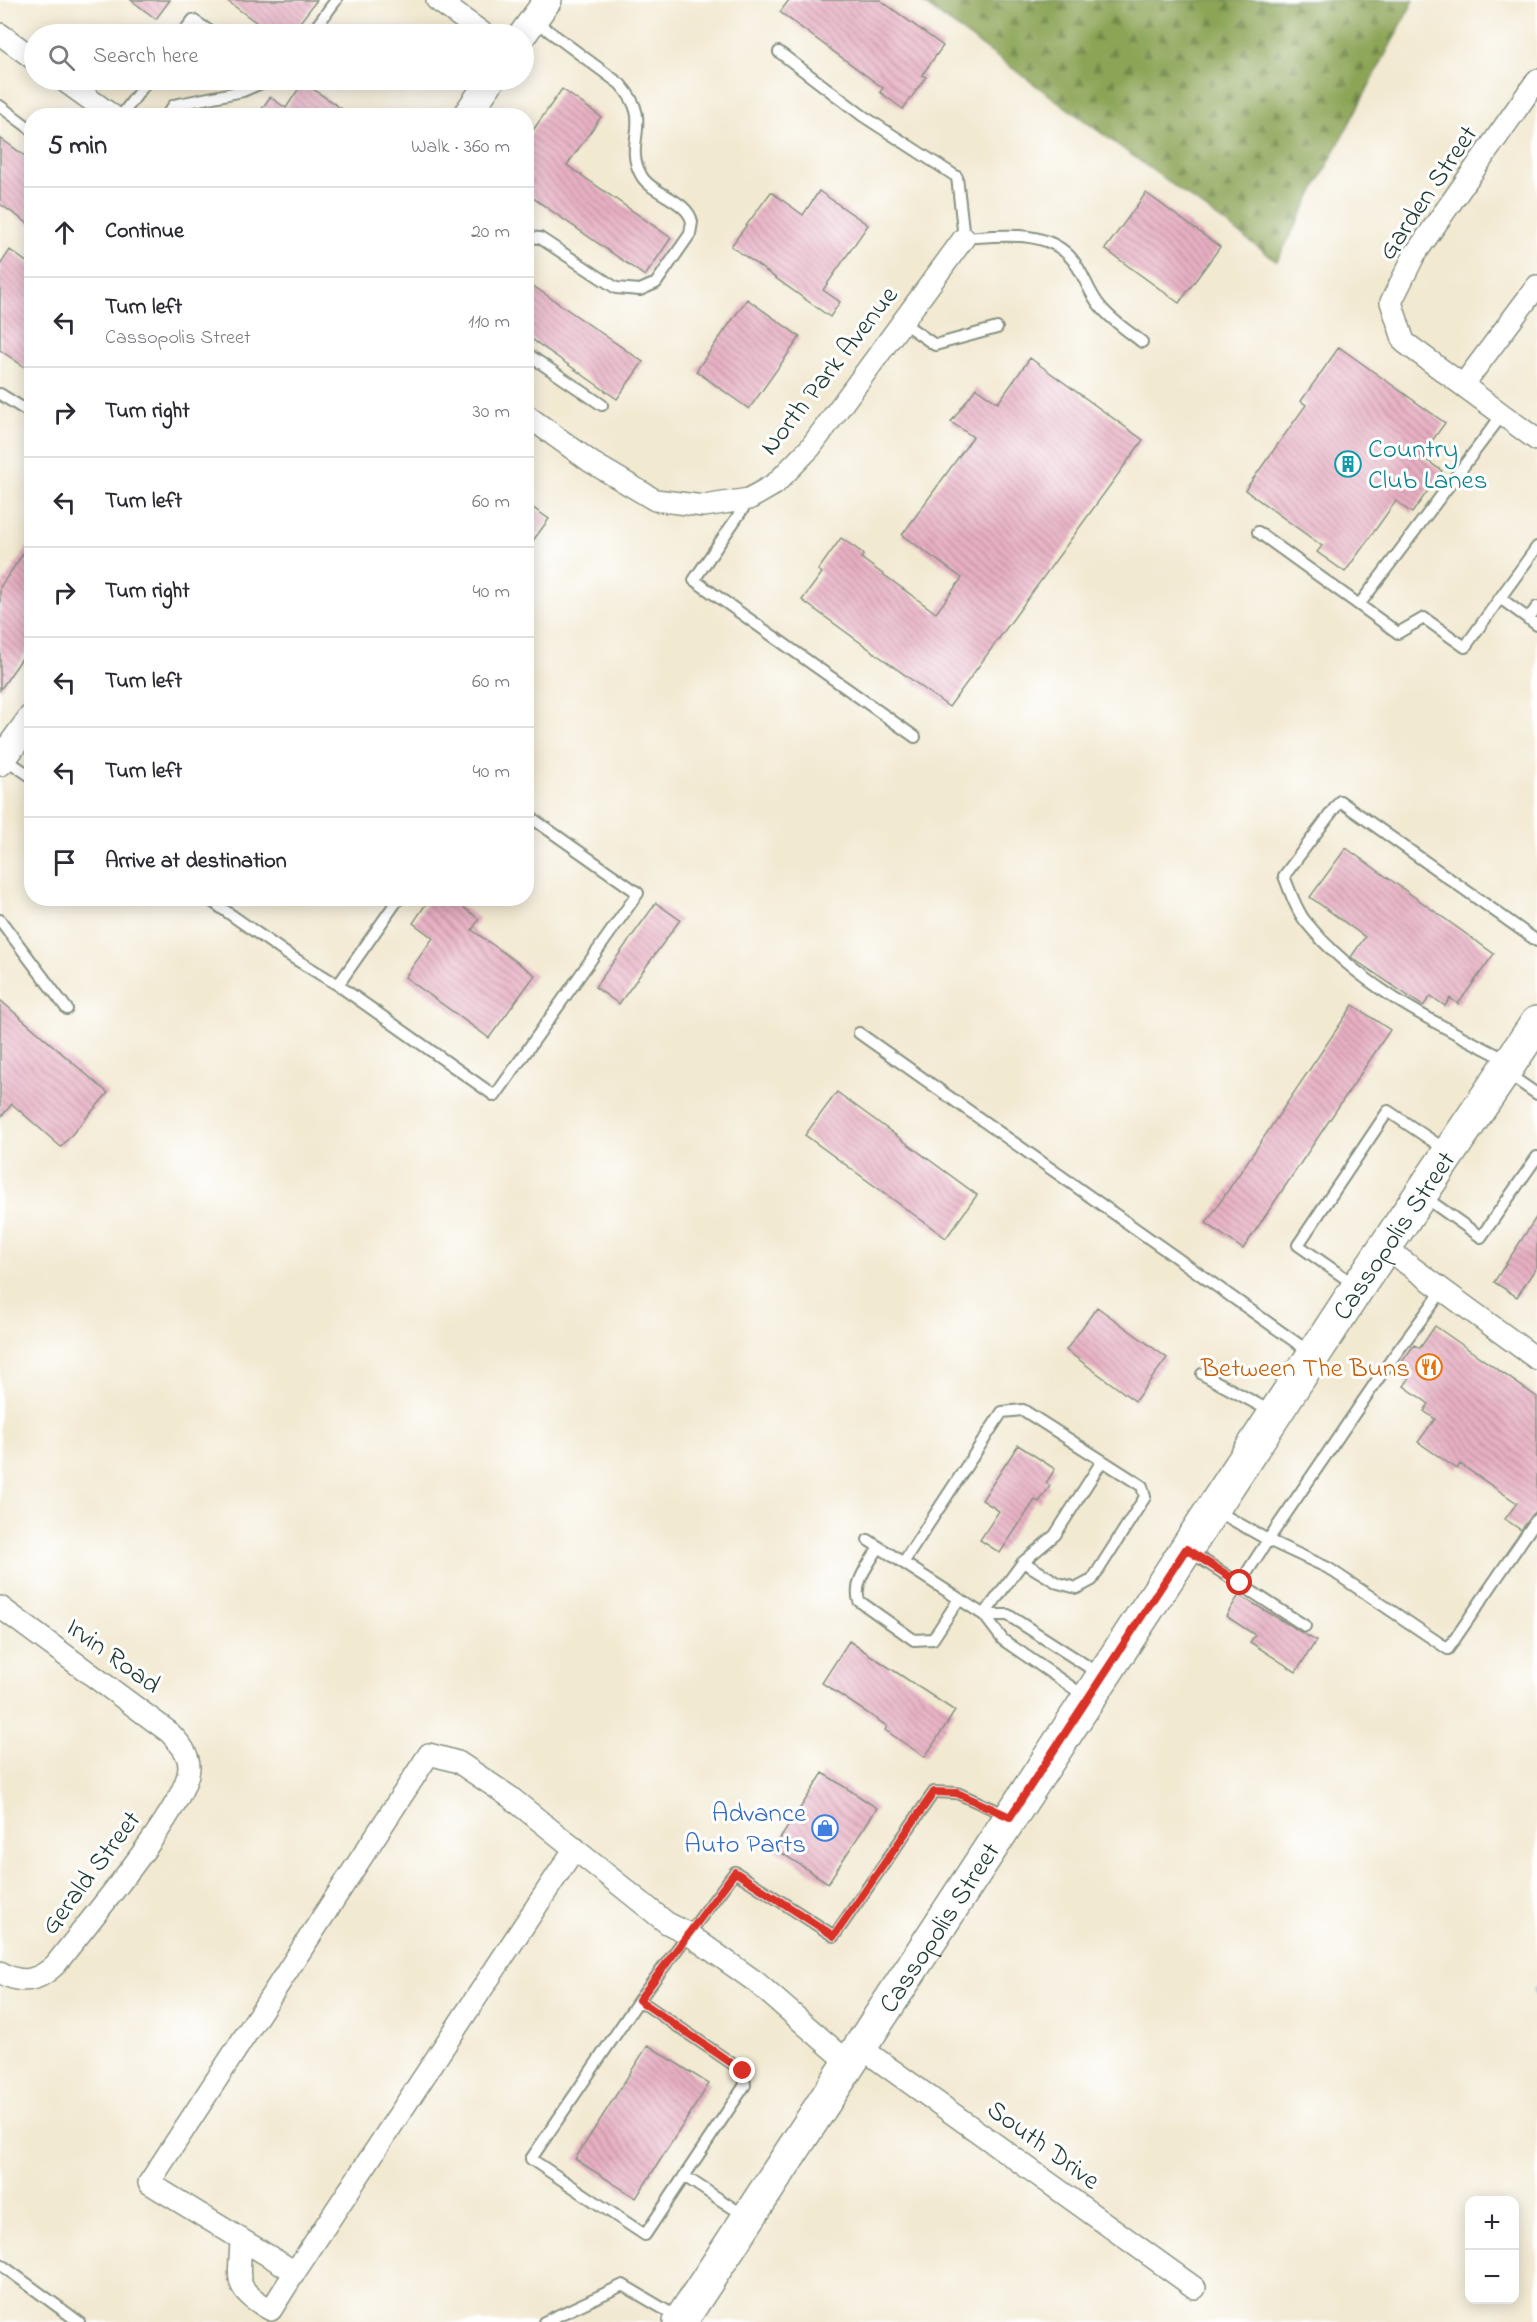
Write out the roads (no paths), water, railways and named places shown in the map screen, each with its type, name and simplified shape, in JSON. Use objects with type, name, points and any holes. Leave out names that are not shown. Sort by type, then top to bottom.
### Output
[{"type":"main road","name":"Cassopolis Street","points":[[681,2321],[1384,1247],[1537,1023]]},
{"type":"street","points":[[437,0],[470,24]]},
{"type":"street","points":[[0,34],[24,52]]},
{"type":"street","name":"Garden Street","points":[[1463,385],[1404,342],[1391,302],[1415,254],[1537,80]]},
{"type":"street","points":[[77,90],[102,108]]},
{"type":"street","points":[[472,108],[484,90]]},
{"type":"street","name":"North Park Avenue","points":[[534,421],[591,462],[655,500],[704,506],[749,499],[775,484],[810,448],[964,238]]},
{"type":"street","points":[[1537,286],[1463,385],[1537,440]]},
{"type":"street","points":[[2,760],[24,729]]},
{"type":"street","points":[[1384,1247],[1537,1359]]},
{"type":"street","name":"Irvin Road","points":[[0,1607],[169,1732],[188,1756]]},
{"type":"street","name":"South Drive","points":[[241,2239],[149,2183],[429,1754],[458,1762],[510,1797],[667,1923],[687,1933],[855,2055],[1195,2288]]},
{"type":"street","name":"Gerald Street","points":[[0,1972],[30,1981],[46,1974],[56,1964],[172,1812],[188,1780],[188,1756]]},
{"type":"street","points":[[296,2272],[241,2239],[239,2284],[247,2296],[271,2310],[575,1848]]},
{"type":"lane","points":[[318,24],[336,0]]},
{"type":"lane","points":[[534,238],[540,238],[616,288],[640,290],[656,283],[690,234],[692,222],[685,210],[641,177],[635,157],[639,117],[632,97],[620,84],[535,18]]},
{"type":"lane","points":[[778,52],[863,116],[957,177],[964,238],[1012,235],[1048,242],[1060,248],[1076,265],[1098,304],[1142,342]]},
{"type":"lane","points":[[127,108],[140,90]]},
{"type":"lane","points":[[172,108],[174,105],[245,90]]},
{"type":"lane","points":[[0,106],[24,124]]},
{"type":"lane","points":[[902,322],[935,345],[997,328]]},
{"type":"lane","points":[[534,358],[602,405]]},
{"type":"lane","points":[[0,393],[24,409]]},
{"type":"lane","points":[[1359,605],[1502,415]]},
{"type":"lane","points":[[749,499],[694,580],[915,737]]},
{"type":"lane","points":[[1258,532],[1398,633],[1425,618],[1465,647],[1537,547]]},
{"type":"lane","points":[[1500,598],[1533,622],[1537,607]]},
{"type":"lane","points":[[2,760],[24,772]]},
{"type":"lane","points":[[1537,941],[1340,801],[1284,876],[1304,920],[1338,956],[1416,1014],[1507,1066],[1537,1094]]},
{"type":"lane","points":[[218,906],[287,954],[338,985],[495,1096],[638,894],[534,820]]},
{"type":"lane","points":[[338,985],[393,906]]},
{"type":"lane","points":[[0,920],[67,1009]]},
{"type":"lane","points":[[859,1033],[1313,1355]]},
{"type":"lane","points":[[1358,1287],[1298,1245],[1375,1130],[1388,1111],[1449,1152]]},
{"type":"lane","points":[[1420,1194],[1481,1237],[1537,1157]]},
{"type":"lane","points":[[1240,1583],[1390,1360],[1443,1290]]},
{"type":"lane","points":[[1202,1374],[1275,1414]]},
{"type":"lane","points":[[903,1563],[1002,1412],[1023,1410],[1142,1486],[1145,1497],[1092,1580],[1077,1588],[1058,1583],[1023,1562]]},
{"type":"lane","points":[[984,1615],[1023,1562],[1055,1535],[1102,1461]]},
{"type":"lane","points":[[1213,1509],[1268,1540],[1328,1568],[1448,1649],[1537,1519]]},
{"type":"lane","points":[[868,1540],[984,1615],[1003,1640],[1096,1687]]},
{"type":"lane","points":[[879,1547],[859,1582],[856,1592],[859,1601],[914,1640],[933,1639],[959,1599]]},
{"type":"lane","points":[[1186,1549],[1305,1626]]},
{"type":"lane","points":[[984,1615],[1008,1615],[1096,1687]]},
{"type":"lane","points":[[639,2000],[743,2071],[745,2085],[645,2235],[531,2159],[639,2000],[735,1872],[834,1936],[934,1792],[957,1793],[1010,1817]]},
{"type":"lane","points":[[684,2176],[748,2218]]},
{"type":"lane","points":[[0,2264],[79,2322]]},
{"type":"lane","points":[[544,2322],[622,2285],[681,2321]]},
{"type":"place","name":"Country Club Lanes","points":[[1348,464]]},
{"type":"place","name":"Between The Buns","points":[[1429,1367]]},
{"type":"place","name":"Advance Auto Parts","points":[[825,1828]]}]
